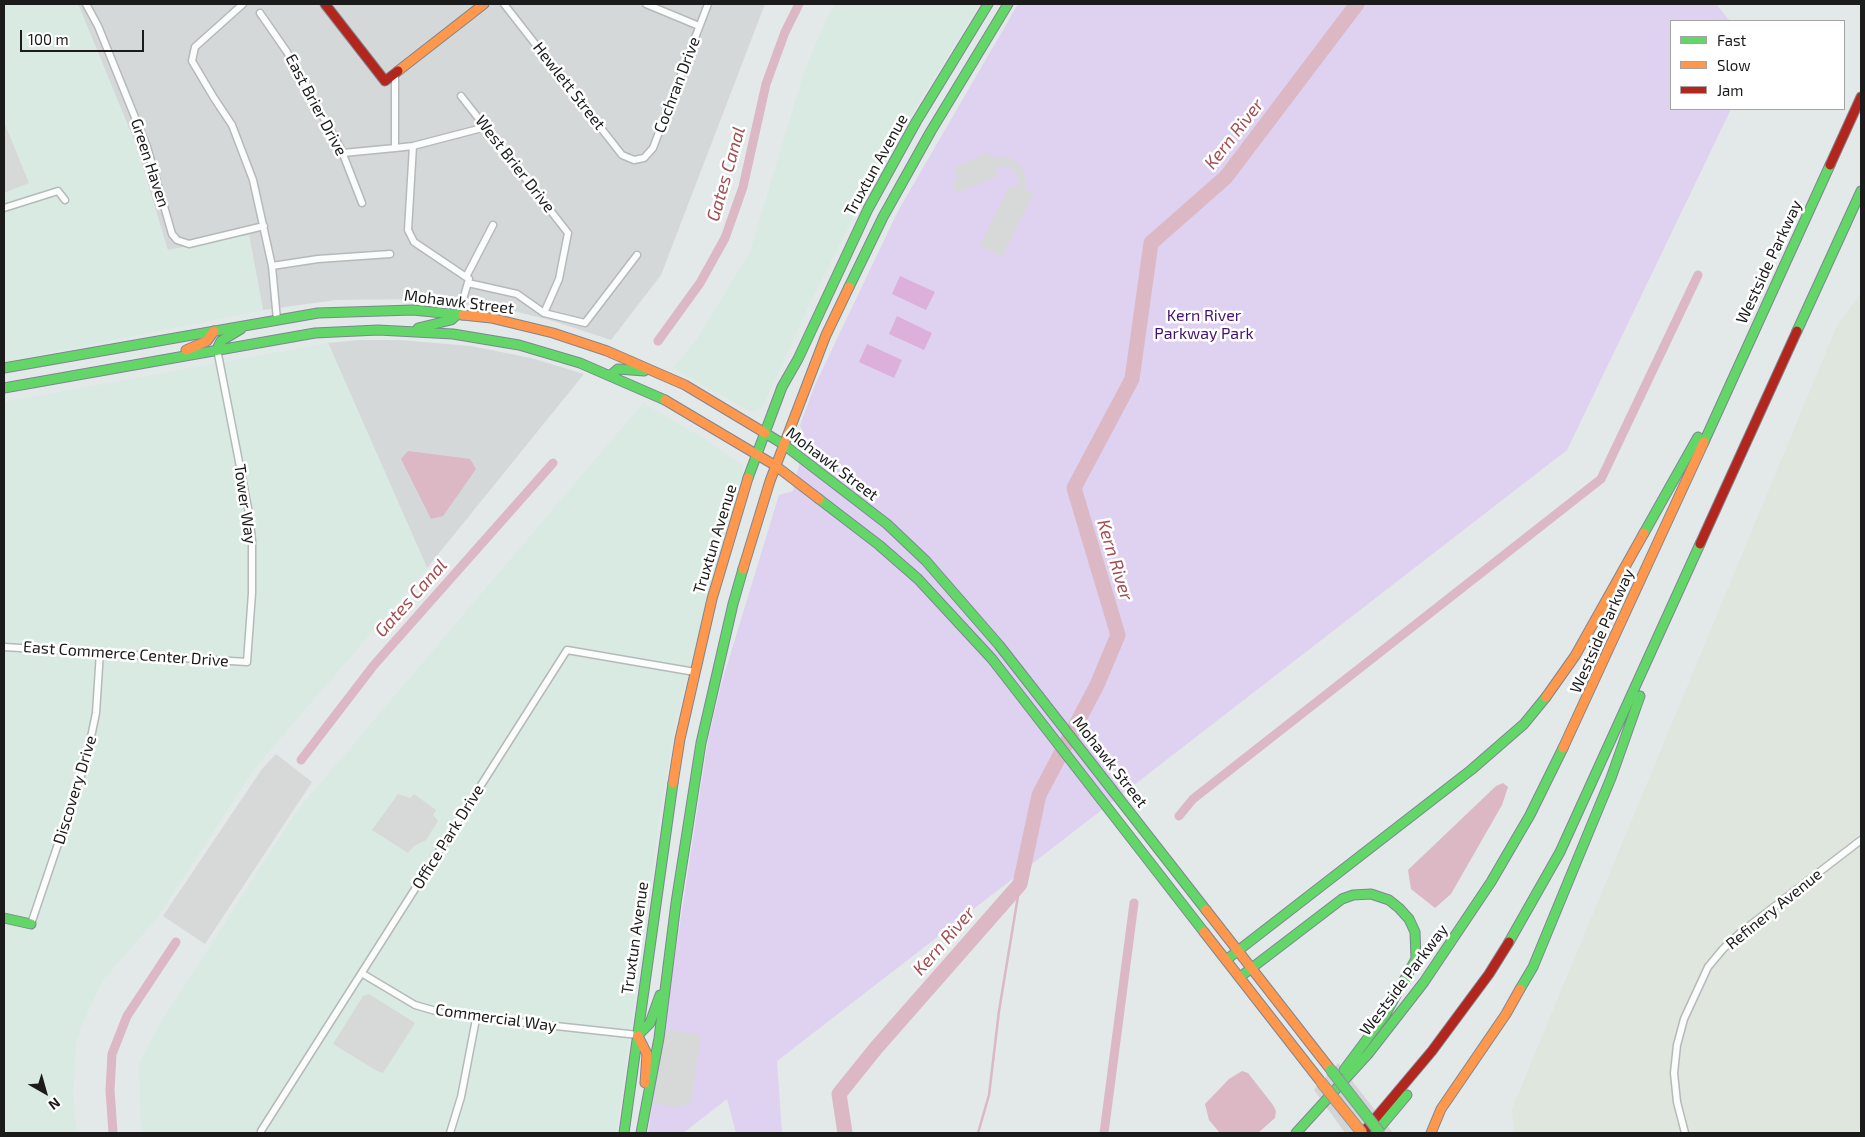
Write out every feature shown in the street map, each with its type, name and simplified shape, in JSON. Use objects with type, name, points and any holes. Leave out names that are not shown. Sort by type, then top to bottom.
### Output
[{"type":"main road","points":[[325,4],[385,81],[484,4]]},
{"type":"main road","name":"Truxtun Avenue","points":[[624,1133],[655,900],[680,739],[730,536],[782,387],[798,359],[868,209],[899,151],[988,4]]},
{"type":"main road","points":[[998,21],[1003,4]]},
{"type":"main road","name":"Truxtun Avenue","points":[[641,1133],[659,1038],[665,979],[707,714],[733,604],[783,444],[823,342],[883,216],[922,145],[1008,4]]},
{"type":"main road","name":"Westside Parkway","points":[[1296,1133],[1368,1054],[1418,990],[1465,923],[1514,843],[1581,713],[1861,97]]},
{"type":"main road","points":[[1375,1133],[1437,1057],[1520,923],[1560,852],[1656,645],[1861,191]]},
{"type":"main road","name":"Mohawk Street","points":[[4,368],[277,320],[350,310],[413,310],[499,320],[553,333],[607,351],[694,390],[783,444],[887,524],[926,561],[999,645],[1380,1133]]},
{"type":"main road","points":[[410,330],[451,320],[459,314]]},
{"type":"main road","points":[[217,349],[221,341],[249,325]]},
{"type":"main road","name":"Mohawk Street","points":[[4,388],[217,349],[315,334],[410,330],[454,334],[519,346],[565,358],[611,375],[656,395],[716,428],[776,466],[874,541],[918,579],[992,659],[1362,1133]]},
{"type":"main road","points":[[169,358],[207,341],[214,331]]},
{"type":"main road","points":[[1226,960],[1471,770],[1511,737],[1535,711],[1583,643],[1742,358]]},
{"type":"main road","points":[[611,375],[618,369],[626,368],[660,374]]},
{"type":"main road","points":[[1431,1133],[1441,1109],[1511,1006],[1544,944],[1611,778],[1656,645]]},
{"type":"main road","points":[[1240,977],[1336,902],[1353,895],[1370,894],[1389,900],[1405,913],[1415,932],[1417,952],[1414,966],[1385,1015],[1291,1133]]},
{"type":"main road","points":[[4,918],[31,924]]},
{"type":"main road","points":[[1362,1133],[1432,1051],[1489,974]]},
{"type":"main road","points":[[644,1113],[647,1054],[638,1035],[650,1023],[665,979]]},
{"type":"street","name":"Green Haven","points":[[86,4],[98,26],[147,147],[172,234],[177,240],[189,244],[264,226]]},
{"type":"street","points":[[244,4],[195,47],[192,61],[232,125],[254,180],[272,266],[277,320]]},
{"type":"street","name":"Hewlett Street","points":[[504,4],[622,155],[638,160]]},
{"type":"street","points":[[646,4],[699,26]]},
{"type":"street","name":"Cochran Drive","points":[[638,160],[644,158],[653,148],[708,4]]},
{"type":"street","name":"East Brier Drive","points":[[260,13],[287,52],[343,153],[362,203]]},
{"type":"street","points":[[395,73],[393,134],[395,148]]},
{"type":"street","name":"West Brier Drive","points":[[461,96],[568,233],[559,279],[544,313]]},
{"type":"street","points":[[343,153],[413,146],[486,127]]},
{"type":"street","points":[[413,146],[408,230],[414,242],[467,280],[518,294],[544,313],[585,323],[638,254]]},
{"type":"street","points":[[4,208],[58,190],[66,200]]},
{"type":"street","points":[[459,314],[467,280],[493,225]]},
{"type":"street","points":[[272,266],[318,259],[390,254]]},
{"type":"street","name":"Tower Way","points":[[217,349],[251,537],[252,584],[247,662]]},
{"type":"street","name":"East Commerce Center Drive","points":[[4,647],[247,662]]},
{"type":"street","name":"Office Park Drive","points":[[261,1133],[260,1131],[363,974],[567,650],[695,672]]},
{"type":"street","name":"Discovery Drive","points":[[31,924],[86,762],[96,713],[100,652]]},
{"type":"street","name":"Refinery Avenue","points":[[1685,1133],[1677,1102],[1674,1072],[1677,1045],[1684,1019],[1708,967],[1740,933],[1861,840]]},
{"type":"street","name":"Commercial Way","points":[[363,974],[415,1005],[476,1019],[638,1035]]},
{"type":"street","points":[[450,1133],[461,1097],[476,1019]]},
{"type":"shaded area","points":[[4,4],[78,4],[137,148],[167,250],[249,235],[263,310],[4,362]]},
{"type":"shaded area","points":[[78,4],[765,4],[661,275],[611,340],[553,321],[510,310],[430,299],[336,300],[263,310],[249,236],[168,251],[137,148]]},
{"type":"shaded area","points":[[836,4],[979,4],[890,149],[858,208],[809,305],[762,408],[751,412],[673,368],[697,339],[750,252],[804,72],[828,15]]},
{"type":"shaded area","points":[[4,122],[29,183],[4,193]]},
{"type":"shaded area","points":[[988,152],[992,158],[1009,157],[1019,164],[1025,174],[1025,189],[1034,193],[1002,257],[980,245],[1010,185],[1016,188],[1019,185],[1016,173],[1012,168],[1000,166],[995,169],[999,175],[957,193],[952,183],[958,179],[954,168]]},
{"type":"shaded area","points":[[900,276],[935,292],[926,310],[892,294]]},
{"type":"shaded area","points":[[1861,293],[1861,1133],[1515,1133],[1512,1109],[1836,328]]},
{"type":"shaded area","points":[[897,316],[932,333],[924,350],[889,334]]},
{"type":"shaded area","points":[[359,340],[400,340],[471,346],[531,358],[584,374],[427,568],[328,343]]},
{"type":"shaded area","points":[[328,343],[427,568],[255,768],[157,918],[103,980],[83,1022],[76,1044],[73,1095],[77,1133],[4,1133],[4,402]]},
{"type":"shaded area","points":[[867,344],[902,360],[894,378],[859,362]]},
{"type":"shaded area","points":[[643,403],[705,439],[742,465],[744,474],[715,569],[675,726],[658,827],[616,1133],[141,1133],[139,1064],[158,1027],[296,812]]},
{"type":"shaded area","points":[[408,451],[470,459],[476,469],[443,516],[431,519],[401,459]]},
{"type":"shaded area","points":[[276,754],[312,782],[205,944],[163,916],[262,769]]},
{"type":"shaded area","points":[[1503,783],[1508,787],[1502,805],[1451,894],[1435,908],[1411,889],[1408,870],[1496,786]]},
{"type":"shaded area","points":[[398,794],[410,798],[414,794],[436,810],[433,815],[438,821],[426,840],[414,846],[408,853],[372,830]]},
{"type":"shaded area","points":[[369,994],[415,1023],[383,1073],[333,1044],[363,996]]},
{"type":"shaded area","points":[[664,1029],[701,1035],[691,1103],[678,1108],[654,1103]]},
{"type":"shaded area","points":[[1242,1071],[1248,1073],[1273,1105],[1276,1111],[1275,1118],[1258,1133],[1220,1133],[1209,1120],[1205,1104],[1229,1079]]},
{"type":"green space","name":"Kern River Parkway Park","points":[[1018,4],[1716,4],[1729,20],[1670,20],[1670,110],[1731,110],[1567,450],[777,1061],[782,1133],[736,1133],[727,1099],[683,1133],[648,1133],[708,740],[721,685],[779,495],[793,491],[805,439],[800,425],[815,385],[898,211]]},
{"type":"pier","points":[[1338,1063],[1393,1133],[1345,1133],[1314,1090]]},
{"type":"waterway","name":"Gates Canal","points":[[658,341],[700,283],[725,238],[743,187],[766,84],[785,32],[799,4]]},
{"type":"waterway","name":"Kern River","points":[[845,1133],[839,1094],[876,1048],[1020,884],[1039,795],[1097,685],[1118,635],[1074,488],[1132,379],[1151,243],[1226,177],[1357,4]]},
{"type":"waterway","points":[[1179,816],[1193,799],[1601,479],[1698,275]]},
{"type":"waterway","name":"Gates Canal","points":[[301,760],[374,665],[553,463]]},
{"type":"waterway","points":[[978,1133],[989,1095],[999,1011],[1020,884]]},
{"type":"waterway","points":[[1104,1133],[1134,903]]},
{"type":"waterway","points":[[113,1133],[110,1090],[112,1054],[127,1016],[176,942]]},
{"type":"traffic: fast","points":[[748,478],[782,387],[798,359],[868,209],[916,122],[988,4]]},
{"type":"traffic: fast","points":[[849,287],[883,217],[931,131],[1008,4]]},
{"type":"traffic: fast","points":[[1704,442],[1830,165]]},
{"type":"traffic: fast","points":[[1797,331],[1861,191]]},
{"type":"traffic: fast","points":[[4,368],[318,313],[413,310],[463,315]]},
{"type":"traffic: fast","points":[[418,328],[451,320],[459,313]]},
{"type":"traffic: fast","points":[[217,349],[221,341],[241,329]]},
{"type":"traffic: fast","points":[[4,388],[315,333],[378,330],[453,334],[519,345],[580,363],[665,400]]},
{"type":"traffic: fast","points":[[611,375],[618,369],[644,371]]},
{"type":"traffic: fast","points":[[765,433],[783,444],[887,524],[926,561],[999,645],[1206,910]]},
{"type":"traffic: fast","points":[[1644,533],[1698,437]]},
{"type":"traffic: fast","points":[[819,499],[879,545],[918,579],[992,659],[1204,932]]},
{"type":"traffic: fast","points":[[1509,942],[1560,852],[1700,544]]},
{"type":"traffic: fast","points":[[641,1133],[659,1038],[676,903],[701,743],[733,604],[743,569]]},
{"type":"traffic: fast","points":[[1520,989],[1533,967],[1611,778],[1640,696]]},
{"type":"traffic: fast","points":[[1226,960],[1471,770],[1524,724],[1546,697]]},
{"type":"traffic: fast","points":[[1296,1133],[1368,1054],[1424,982],[1491,882],[1530,815],[1563,748]]},
{"type":"traffic: fast","points":[[624,1133],[673,783]]},
{"type":"traffic: fast","points":[[1240,977],[1342,899],[1353,895],[1371,894],[1389,900],[1399,908],[1409,919],[1415,932],[1416,959],[1385,1015],[1344,1070]]},
{"type":"traffic: fast","points":[[4,918],[31,924]]},
{"type":"traffic: fast","points":[[638,1035],[650,1023],[660,995]]},
{"type":"traffic: fast","points":[[1331,1070],[1380,1133]]},
{"type":"traffic: fast","points":[[1375,1133],[1407,1095]]},
{"type":"traffic: slow","points":[[398,71],[484,4]]},
{"type":"traffic: slow","points":[[743,569],[770,481],[826,335],[849,287]]},
{"type":"traffic: slow","points":[[463,315],[491,318],[553,333],[607,351],[685,385],[765,433]]},
{"type":"traffic: slow","points":[[186,350],[207,341],[214,331]]},
{"type":"traffic: slow","points":[[665,400],[776,466],[819,499]]},
{"type":"traffic: slow","points":[[1563,748],[1704,442]]},
{"type":"traffic: slow","points":[[673,783],[680,739],[712,599],[748,478]]},
{"type":"traffic: slow","points":[[1546,697],[1575,656],[1644,533]]},
{"type":"traffic: slow","points":[[1206,910],[1331,1070]]},
{"type":"traffic: slow","points":[[1204,932],[1321,1082]]},
{"type":"traffic: slow","points":[[1431,1133],[1441,1109],[1506,1014],[1520,989]]},
{"type":"traffic: slow","points":[[638,1036],[647,1054],[645,1083]]},
{"type":"traffic: slow","points":[[1321,1082],[1362,1133]]},
{"type":"traffic: jam","points":[[325,4],[385,81],[398,71]]},
{"type":"traffic: jam","points":[[1830,165],[1861,97]]},
{"type":"traffic: jam","points":[[1700,544],[1797,331]]},
{"type":"traffic: jam","points":[[1363,1133],[1432,1051],[1489,974],[1509,942]]}]
